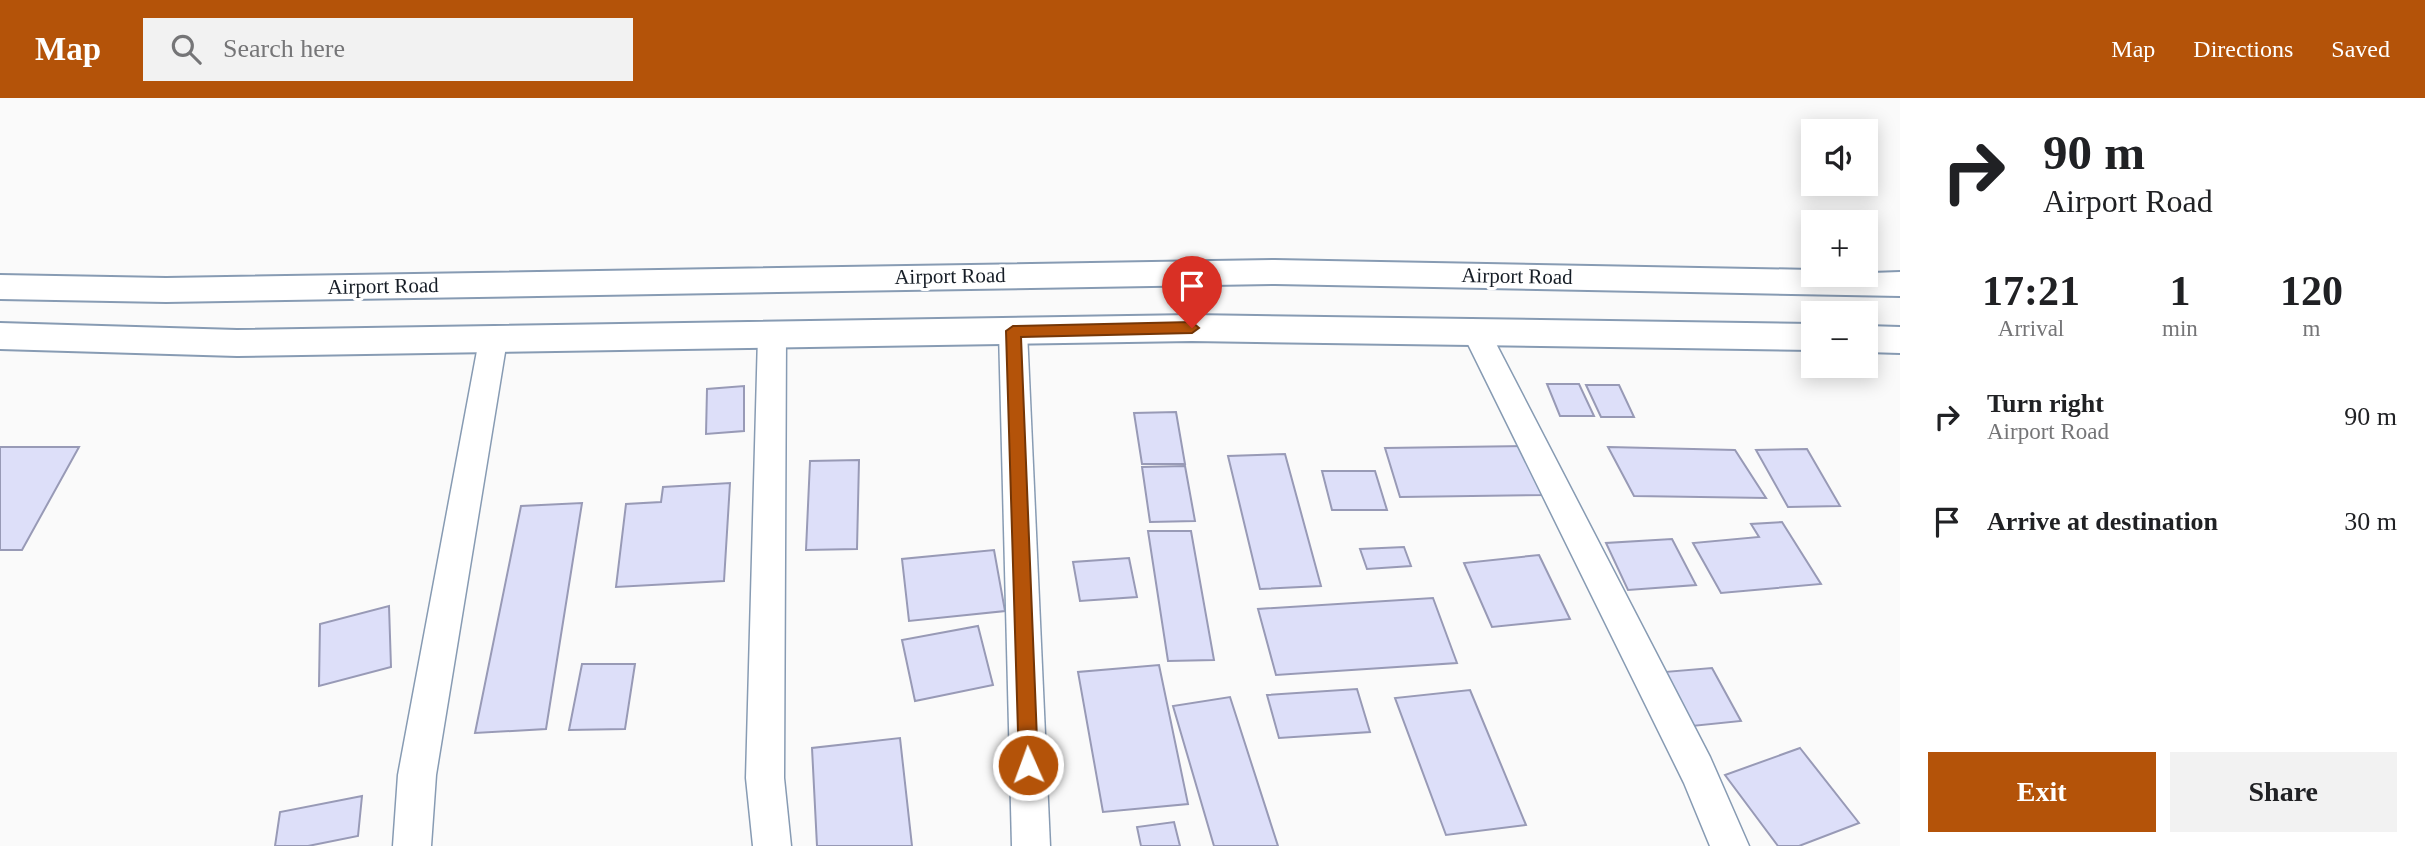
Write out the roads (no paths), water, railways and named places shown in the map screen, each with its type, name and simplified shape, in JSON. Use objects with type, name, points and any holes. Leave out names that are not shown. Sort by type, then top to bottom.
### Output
[{"type":"highway","name":"Airport Road","points":[[0,287],[166,290],[1275,272],[1900,284]]},
{"type":"highway","points":[[0,336],[237,344],[1192,328],[1801,337]]},
{"type":"highway","points":[[1878,339],[1900,340]]},
{"type":"street","points":[[1013,331],[1031,846]]},
{"type":"street","points":[[1476,332],[1697,771],[1730,846]]},
{"type":"street","points":[[772,336],[765,778],[772,846]]},
{"type":"street","points":[[412,846],[416,775],[493,340]]}]
